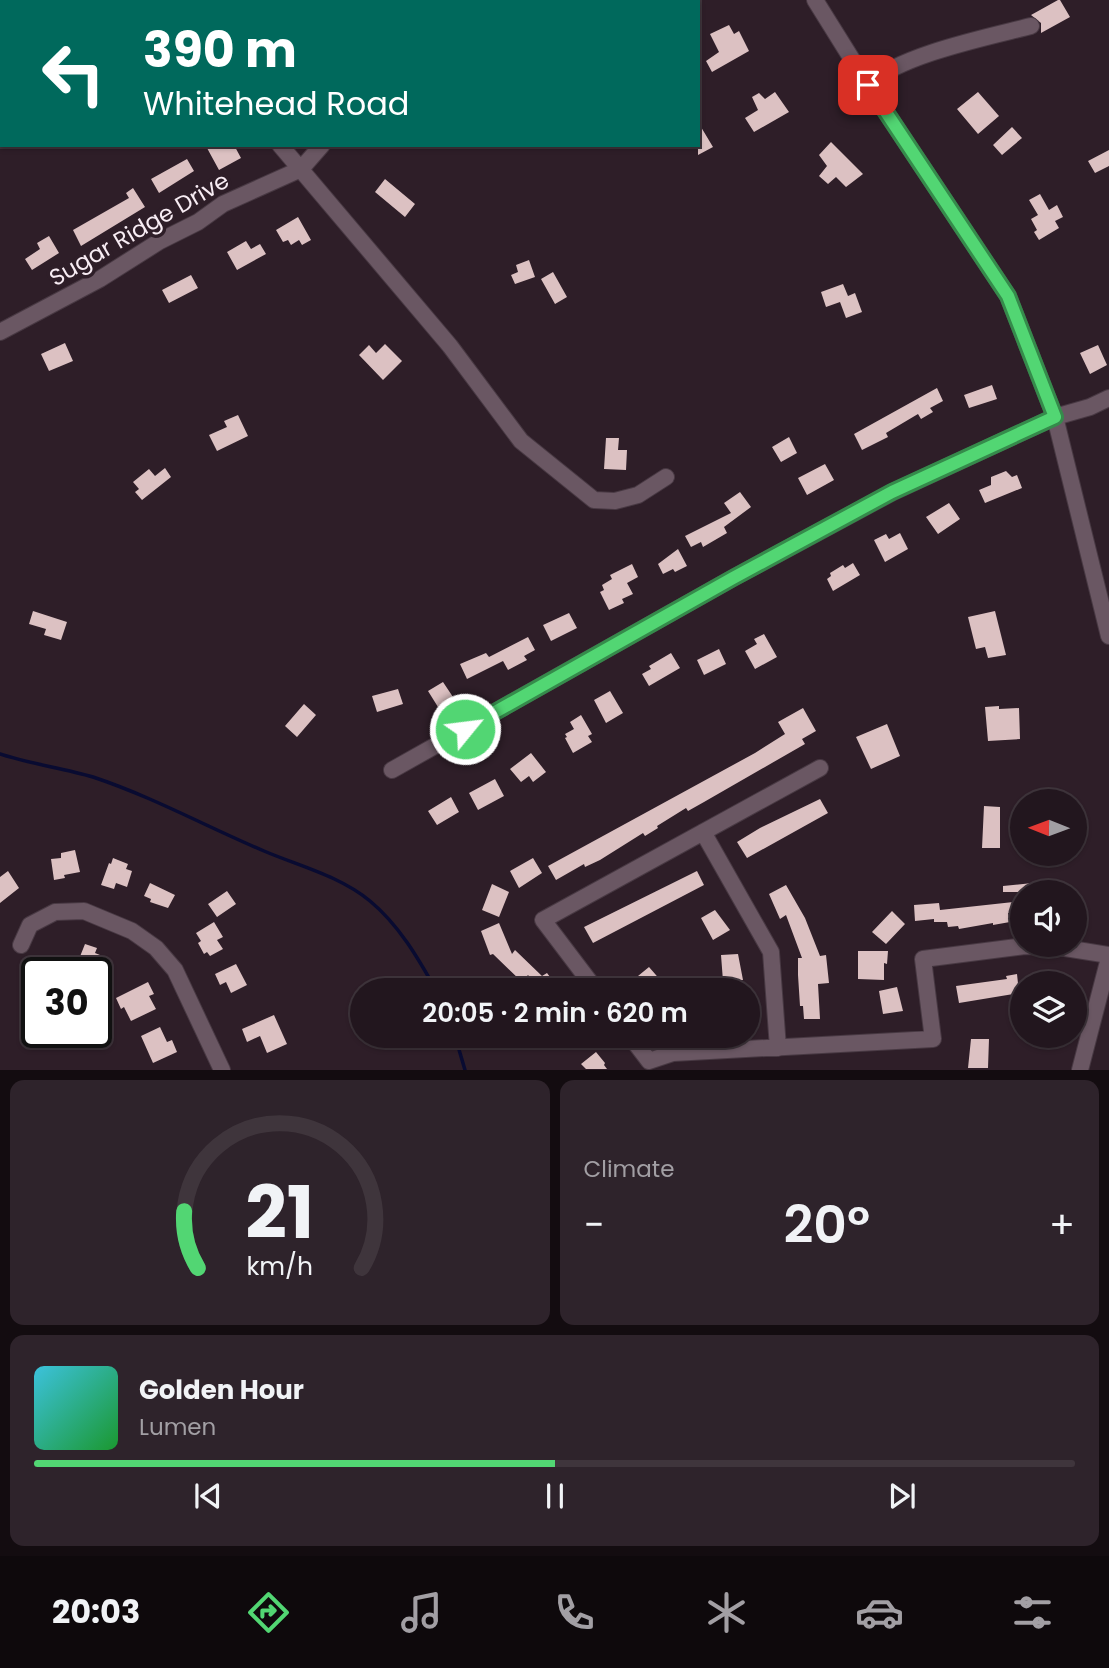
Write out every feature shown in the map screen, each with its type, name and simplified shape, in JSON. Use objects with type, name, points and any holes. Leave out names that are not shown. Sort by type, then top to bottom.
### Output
[{"type":"street","points":[[816,0],[868,85],[1008,296],[1055,417],[1109,636]]},
{"type":"street","points":[[868,85],[894,68],[954,46],[1031,26]]},
{"type":"street","points":[[282,147],[450,346],[521,441],[557,472],[594,500],[615,501],[638,495],[666,477]]},
{"type":"street","points":[[301,169],[320,147]]},
{"type":"street","name":"Sugar Ridge Drive","points":[[0,332],[100,279],[160,241],[198,222],[223,204],[301,169]]},
{"type":"street","points":[[392,770],[733,578],[892,492],[1055,417],[1090,407],[1109,398]]},
{"type":"street","points":[[587,978],[543,920],[820,768]]},
{"type":"street","points":[[703,832],[771,952],[778,1048]]},
{"type":"street","points":[[21,945],[30,925],[55,912],[84,911],[132,931],[156,948],[175,970],[222,1069]]},
{"type":"street","points":[[639,1048],[649,1061],[673,1053],[933,1039],[923,959],[1025,946],[1065,948],[1109,956],[1080,1069]]},
{"type":"building","points":[[1058,0],[1070,17],[1041,33],[1041,23],[1031,15]]},
{"type":"building","points":[[729,25],[734,34],[739,31],[749,51],[712,72],[706,61],[719,52],[710,34]]},
{"type":"building","points":[[775,92],[789,112],[754,132],[745,118],[758,110],[752,97],[759,93],[765,99]]},
{"type":"building","points":[[978,92],[999,116],[978,134],[957,109]]},
{"type":"building","points":[[700,125],[713,147],[698,155],[700,147]]},
{"type":"building","points":[[1012,127],[1022,138],[1002,155],[993,145]]},
{"type":"building","points":[[831,142],[863,174],[846,187],[836,177],[828,184],[819,176],[827,166],[819,155]]},
{"type":"building","points":[[235,147],[241,158],[219,170],[207,148]]},
{"type":"building","points":[[1109,150],[1109,166],[1095,173],[1088,161]]},
{"type":"building","points":[[187,159],[194,171],[159,193],[151,179]]},
{"type":"building","points":[[385,179],[415,204],[405,217],[375,192]]},
{"type":"building","points":[[133,188],[145,207],[81,246],[73,230],[129,198],[126,193]]},
{"type":"building","points":[[1040,194],[1049,210],[1057,205],[1063,217],[1055,221],[1059,228],[1039,240],[1031,219],[1038,215],[1029,200]]},
{"type":"building","points":[[298,217],[311,240],[302,245],[299,240],[291,245],[288,240],[283,242],[276,230]]},
{"type":"building","points":[[49,236],[59,253],[32,270],[25,259],[40,249],[37,243]]},
{"type":"building","points":[[246,241],[251,249],[260,244],[266,254],[237,270],[227,252]]},
{"type":"building","points":[[529,260],[535,277],[515,284],[511,275],[518,272],[516,265]]},
{"type":"building","points":[[553,272],[567,297],[555,304],[541,279]]},
{"type":"building","points":[[191,275],[198,288],[169,303],[162,290]]},
{"type":"building","points":[[843,284],[848,296],[855,293],[862,312],[846,318],[840,302],[826,307],[821,292]]},
{"type":"building","points":[[65,343],[73,361],[49,371],[41,354]]},
{"type":"building","points":[[385,344],[402,361],[383,380],[359,355],[369,345],[376,353]]},
{"type":"building","points":[[1098,345],[1107,365],[1090,374],[1080,353]]},
{"type":"building","points":[[992,385],[997,399],[969,408],[964,395]]},
{"type":"building","points":[[937,388],[943,401],[930,408],[933,412],[921,419],[918,414],[886,433],[888,437],[862,450],[854,434]]},
{"type":"building","points":[[238,415],[248,436],[217,451],[209,435],[227,427],[224,421]]},
{"type":"building","points":[[789,437],[797,453],[781,462],[772,447]]},
{"type":"building","points":[[606,438],[619,438],[618,450],[627,450],[626,470],[604,469]]},
{"type":"building","points":[[825,464],[834,480],[807,495],[798,478]]},
{"type":"building","points":[[165,468],[171,477],[142,500],[135,492],[139,489],[133,482],[149,469],[155,476]]},
{"type":"building","points":[[1006,471],[1012,477],[1017,475],[1022,488],[985,503],[979,490],[991,485],[991,477]]},
{"type":"building","points":[[740,492],[751,507],[724,527],[727,533],[703,547],[701,542],[691,547],[685,536],[731,513],[724,503]]},
{"type":"building","points":[[949,503],[960,519],[938,534],[926,517]]},
{"type":"building","points":[[900,533],[908,549],[885,562],[874,540],[886,534],[889,539]]},
{"type":"building","points":[[678,549],[687,566],[663,574],[658,564]]},
{"type":"building","points":[[853,563],[860,575],[833,591],[827,579],[831,576],[830,573],[843,565],[845,568]]},
{"type":"building","points":[[632,564],[638,577],[627,583],[633,594],[622,599],[624,603],[609,610],[600,592],[604,590],[602,585],[612,579],[610,575]]},
{"type":"building","points":[[33,611],[67,622],[61,640],[44,635],[46,629],[29,624]]},
{"type":"building","points":[[995,611],[1006,655],[988,658],[985,647],[976,649],[968,617]]},
{"type":"building","points":[[569,613],[577,628],[551,641],[543,625]]},
{"type":"building","points":[[764,634],[777,657],[755,669],[745,651],[757,644],[754,639]]},
{"type":"building","points":[[528,637],[535,650],[524,656],[527,660],[508,670],[503,661],[467,679],[460,664],[486,653],[489,657]]},
{"type":"building","points":[[719,649],[726,664],[704,675],[697,660]]},
{"type":"building","points":[[671,653],[680,668],[649,686],[642,674],[651,669],[649,666]]},
{"type":"building","points":[[443,682],[453,697],[438,707],[428,691]]},
{"type":"building","points":[[398,689],[403,704],[377,712],[372,696]]},
{"type":"building","points":[[610,691],[623,713],[606,723],[594,700]]},
{"type":"building","points":[[304,704],[316,715],[297,737],[285,726]]},
{"type":"building","points":[[999,706],[999,709],[1019,708],[1020,739],[988,741],[985,707]]},
{"type":"building","points":[[803,708],[816,731],[802,739],[805,744],[688,811],[686,808],[645,836],[643,833],[600,860],[585,867],[584,864],[556,880],[548,866],[755,753],[785,734],[778,722]]},
{"type":"building","points":[[581,715],[592,734],[588,736],[592,742],[573,753],[565,734],[574,729],[570,722]]},
{"type":"building","points":[[887,724],[900,756],[871,769],[856,737]]},
{"type":"building","points":[[531,753],[546,772],[533,782],[529,776],[521,782],[510,769]]},
{"type":"building","points":[[495,779],[504,796],[478,810],[469,793]]},
{"type":"building","points":[[451,797],[459,812],[437,825],[428,811]]},
{"type":"building","points":[[820,799],[828,813],[747,858],[737,842]]},
{"type":"building","points":[[984,806],[1000,807],[1000,848],[982,848]]},
{"type":"building","points":[[75,850],[80,872],[54,880],[51,859],[61,858],[61,853]]},
{"type":"building","points":[[113,858],[128,864],[126,869],[132,871],[127,887],[116,883],[114,889],[101,885]]},
{"type":"building","points":[[533,858],[542,873],[519,888],[510,871]]},
{"type":"building","points":[[8,871],[19,888],[0,903],[0,877]]},
{"type":"building","points":[[697,871],[704,885],[593,943],[584,927]]},
{"type":"building","points":[[150,883],[175,895],[168,908],[150,902],[151,899],[144,896]]},
{"type":"building","points":[[492,884],[509,892],[499,917],[482,910]]},
{"type":"building","points":[[786,885],[805,918],[820,956],[826,955],[829,983],[818,984],[820,1019],[804,1019],[803,1006],[800,1006],[798,975],[798,958],[802,958],[786,915],[780,919],[769,894]]},
{"type":"building","points":[[1010,885],[1010,892],[1003,892],[1003,886]]},
{"type":"building","points":[[227,891],[236,904],[217,917],[208,904]]},
{"type":"building","points":[[1010,902],[1010,922],[959,929],[958,926],[948,927],[947,922],[934,922],[934,919],[915,921],[914,905],[939,903],[940,910]]},
{"type":"building","points":[[715,910],[730,930],[713,940],[701,918]]},
{"type":"building","points":[[892,911],[905,924],[886,944],[872,932]]},
{"type":"building","points":[[214,922],[223,937],[217,940],[223,949],[210,956],[207,952],[204,954],[196,933]]},
{"type":"building","points":[[499,923],[512,954],[515,950],[542,976],[547,973],[551,978],[530,978],[528,975],[525,978],[518,978],[493,954],[490,955],[481,931]]},
{"type":"building","points":[[85,944],[97,948],[95,953],[105,957],[80,957]]},
{"type":"building","points":[[858,951],[888,951],[887,964],[884,963],[884,980],[858,979]]},
{"type":"building","points":[[738,954],[743,978],[723,978],[721,955]]},
{"type":"building","points":[[236,964],[247,985],[231,993],[226,982],[220,985],[215,974]]},
{"type":"building","points":[[649,967],[659,978],[636,978]]},
{"type":"building","points":[[1010,975],[1010,994],[959,1003],[956,986],[1007,979],[1006,976]]},
{"type":"building","points":[[148,982],[154,994],[149,996],[156,1009],[131,1021],[116,998]]},
{"type":"building","points":[[897,987],[903,1011],[883,1014],[879,991]]},
{"type":"building","points":[[274,1015],[287,1044],[267,1053],[260,1036],[247,1042],[242,1029]]},
{"type":"building","points":[[160,1027],[167,1042],[172,1040],[177,1052],[153,1063],[141,1036]]},
{"type":"building","points":[[971,1039],[989,1039],[988,1068],[968,1068]]},
{"type":"building","points":[[596,1052],[607,1069],[586,1069],[581,1064]]},
{"type":"waterway","points":[[0,754],[115,785],[346,885],[370,901],[399,931],[429,978]]},
{"type":"waterway","points":[[459,1048],[465,1070]]},
{"type":"route","points":[[465,729],[892,492],[1055,417],[1008,296],[868,85]]}]
